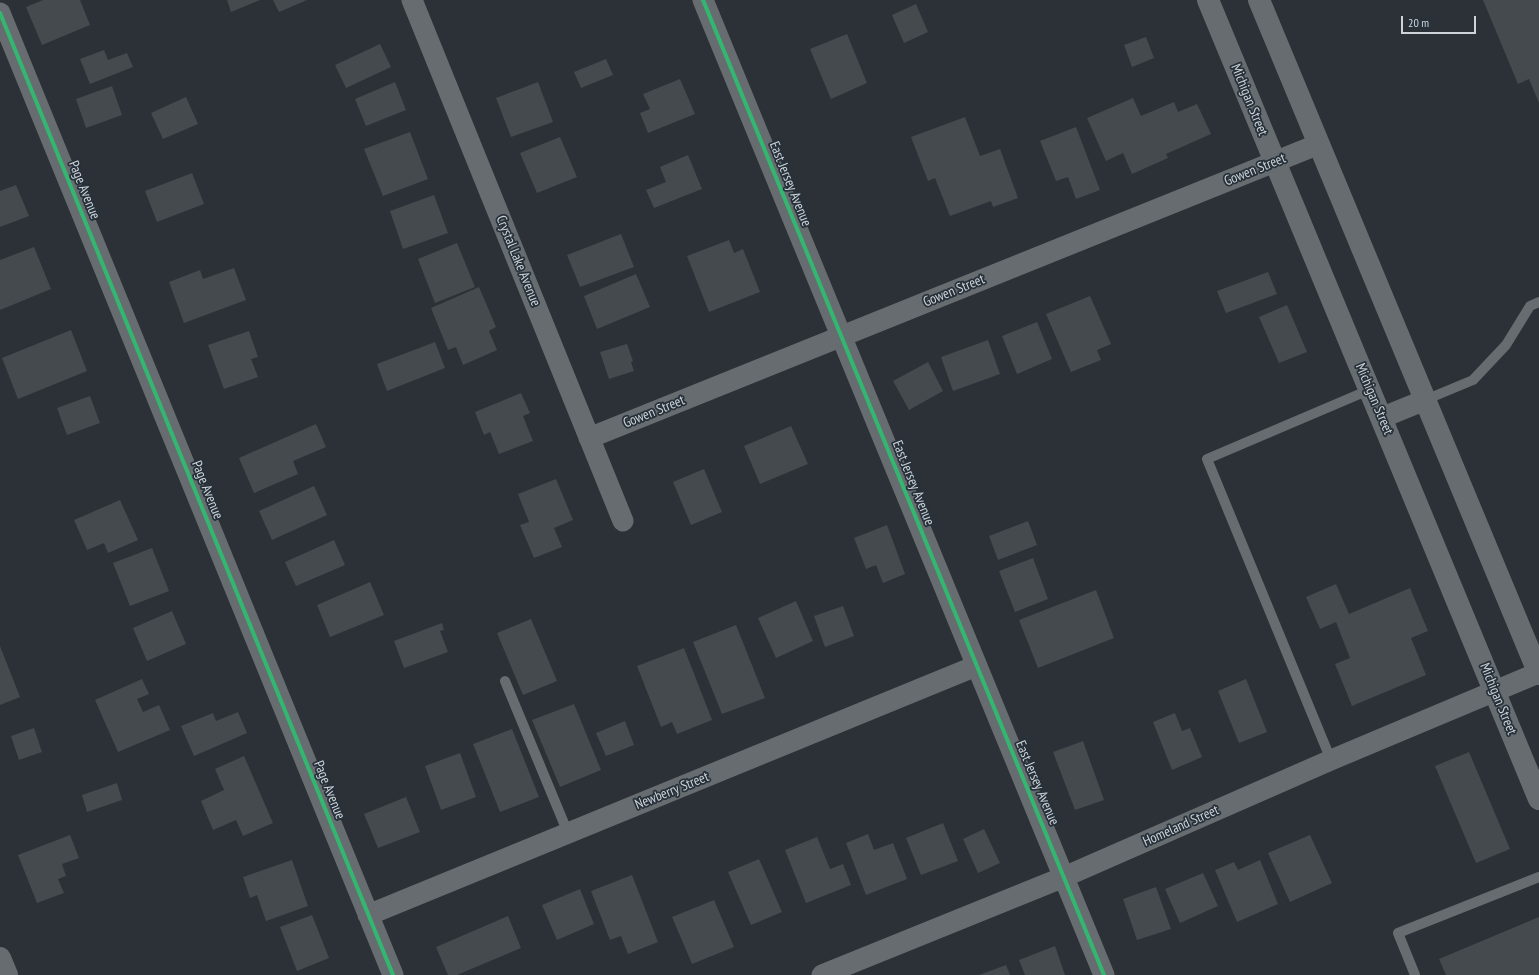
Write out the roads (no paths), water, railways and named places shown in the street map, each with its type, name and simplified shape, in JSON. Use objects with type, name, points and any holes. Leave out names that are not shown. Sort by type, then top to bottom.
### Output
[{"type":"street","name":"Crystal Lake Avenue","points":[[412,0],[623,522]]},
{"type":"street","name":"East Jersey Avenue","points":[[703,0],[1104,975]]},
{"type":"street","name":"Michigan Street","points":[[1208,0],[1539,799]]},
{"type":"street","points":[[1259,0],[1539,674]]},
{"type":"street","name":"Page Avenue","points":[[0,13],[393,975]]},
{"type":"street","name":"Gowen Street","points":[[589,438],[1319,144]]},
{"type":"street","points":[[1381,418],[1425,400]]},
{"type":"street","name":"Newberry Street","points":[[368,915],[976,666]]},
{"type":"street","name":"Homeland Street","points":[[822,975],[1064,877],[1331,760],[1539,674]]},
{"type":"street","points":[[0,958],[7,975]]},
{"type":"lane","points":[[1425,400],[1473,380],[1506,345],[1530,306],[1539,302]]},
{"type":"lane","points":[[1331,760],[1207,459],[1370,390]]},
{"type":"lane","points":[[505,681],[568,833]]},
{"type":"lane","points":[[1415,975],[1398,933],[1539,877]]}]
